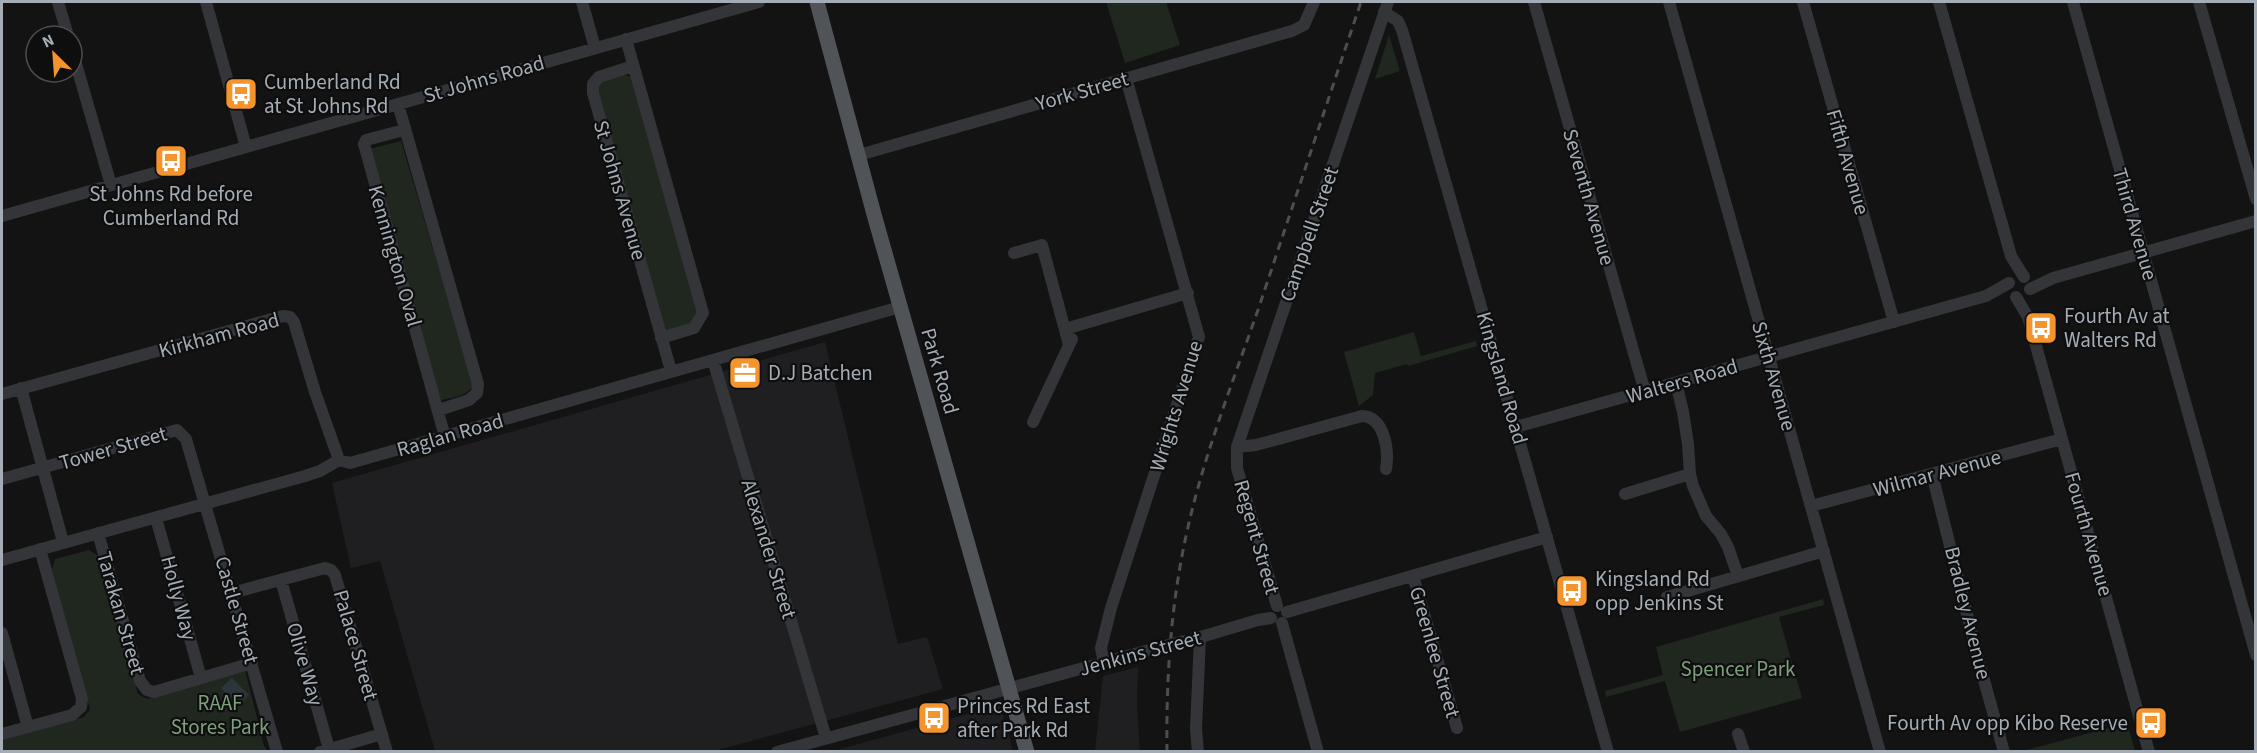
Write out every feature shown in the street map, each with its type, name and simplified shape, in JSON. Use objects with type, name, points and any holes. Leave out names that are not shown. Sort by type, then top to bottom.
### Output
[{"type":"main road","name":"Park Road","points":[[817,2],[900,307],[1027,752]]},
{"type":"street","points":[[58,2],[64,24]]},
{"type":"street","points":[[206,2],[246,147]]},
{"type":"street","points":[[582,2],[595,48]]},
{"type":"street","name":"St Johns Road","points":[[2,216],[759,2]]},
{"type":"street","name":"York Street","points":[[859,155],[1292,31],[1304,25],[1314,2]]},
{"type":"street","name":"Seventh Avenue","points":[[1534,2],[1645,392]]},
{"type":"street","name":"Sixth Avenue","points":[[1669,2],[1880,752]]},
{"type":"street","name":"Fifth Avenue","points":[[1803,2],[1894,322]]},
{"type":"street","points":[[1939,2],[2011,256],[2027,284],[2023,297],[2012,289]]},
{"type":"street","name":"Third Avenue","points":[[2073,2],[2256,655]]},
{"type":"street","points":[[2199,2],[2256,199]]},
{"type":"street","name":"Kingsland Road","points":[[1386,7],[1398,21],[1402,30],[1608,752]]},
{"type":"street","name":"Campbell Street","points":[[1237,468],[1237,447],[1386,7]]},
{"type":"street","points":[[626,39],[703,313],[694,328],[661,338]]},
{"type":"street","name":"St Johns Avenue","points":[[633,66],[599,77],[593,84],[592,93],[671,371]]},
{"type":"street","name":"Wrights Avenue","points":[[1104,663],[1101,648],[1111,608],[1199,343],[1199,332],[1126,78]]},
{"type":"street","points":[[82,84],[111,185]]},
{"type":"street","name":"Kennington Oval","points":[[398,104],[478,384],[477,393],[469,400],[439,410]]},
{"type":"street","name":"Kennington Oval","points":[[404,130],[366,140],[364,144],[446,437]]},
{"type":"street","points":[[2012,289],[2017,277],[2027,284],[2053,278],[2256,221]]},
{"type":"street","points":[[1014,253],[1042,245],[1069,345]]},
{"type":"street","points":[[2011,256],[2012,289]]},
{"type":"street","name":"Fourth Avenue","points":[[2027,284],[2028,317],[2150,752]]},
{"type":"street","name":"Walters Road","points":[[1516,428],[2012,289]]},
{"type":"street","name":"Fourth Avenue","points":[[2012,289],[2028,317]]},
{"type":"street","points":[[1065,328],[1188,293]]},
{"type":"street","name":"Raglan Road","points":[[2,560],[320,471],[339,460],[350,463],[446,437],[900,307]]},
{"type":"street","name":"Kirkham Road","points":[[2,394],[283,316],[290,317],[294,322],[339,460]]},
{"type":"street","points":[[1033,422],[1078,325]]},
{"type":"street","name":"Alexander Street","points":[[713,360],[826,738]]},
{"type":"street","points":[[1676,383],[1685,422],[1690,474],[1706,516],[1721,534],[1728,547],[1738,576]]},
{"type":"street","points":[[21,388],[63,542]]},
{"type":"street","points":[[1237,447],[1256,445],[1369,416],[1378,423],[1388,455],[1386,469]]},
{"type":"street","name":"Tower Street","points":[[42,467],[177,430],[186,439],[206,503]]},
{"type":"street","name":"Wilmar Avenue","points":[[1811,506],[2062,439]]},
{"type":"street","points":[[2,478],[42,467]]},
{"type":"street","name":"Regent Street","points":[[1237,468],[1318,752]]},
{"type":"street","points":[[1625,494],[1690,474]]},
{"type":"street","name":"Bradley Avenue","points":[[1932,474],[2004,752]]},
{"type":"street","name":"Castle Street","points":[[206,503],[277,752]]},
{"type":"street","name":"Holly Way","points":[[156,518],[201,678]]},
{"type":"street","name":"Tarakan Street","points":[[98,533],[143,686],[154,692],[252,663]]},
{"type":"street","name":"Jenkins Street","points":[[777,752],[1279,615],[1547,537]]},
{"type":"street","points":[[2,734],[72,715],[81,707],[82,699],[39,549]]},
{"type":"street","points":[[1667,597],[1824,551]]},
{"type":"street","name":"Palace Street","points":[[232,593],[325,568],[335,574],[387,752]]},
{"type":"street","name":"Greenlee Street","points":[[1413,576],[1457,728]]},
{"type":"street","name":"Olive Way","points":[[281,580],[325,750]]},
{"type":"street","points":[[2,633],[28,727]]},
{"type":"street","points":[[1198,752],[1196,729],[1200,637]]},
{"type":"street","points":[[325,750],[382,734]]},
{"type":"street","points":[[1738,734],[1743,752]]},
{"type":"shaded area","points":[[825,342],[898,644],[927,637],[943,689],[714,751],[435,751],[380,561],[351,568],[332,483]]},
{"type":"shaded area","points":[[1138,667],[1137,706],[1140,751],[1095,751],[1103,676]]},
{"type":"shaded area","points":[[232,678],[249,695],[238,706],[221,688]]},
{"type":"shaded area","points":[[1000,705],[1013,751],[833,751]]},
{"type":"green space","points":[[1106,2],[1166,2],[1180,45],[1125,63]]},
{"type":"green space","points":[[1389,35],[1400,71],[1375,79]]},
{"type":"green space","points":[[624,74],[631,77],[698,312],[689,325],[665,332],[598,91],[601,82]]},
{"type":"green space","points":[[401,141],[473,385],[464,394],[442,400],[439,398],[369,149]]},
{"type":"green space","points":[[1414,332],[1421,356],[1476,341],[1477,346],[1375,373],[1373,395],[1359,406],[1344,352]]},
{"type":"green space","name":"RAAF Stores Park","points":[[89,550],[98,556],[138,694],[147,699],[245,670],[264,746],[268,751],[2,752],[2,740],[84,717],[90,709],[52,570],[55,559]]},
{"type":"green space","name":"Spencer Park","points":[[1823,599],[1824,605],[1779,617],[1802,698],[1680,732],[1665,681],[1606,697],[1605,691],[1663,675],[1656,647]]},
{"type":"green space","points":[[2127,723],[2135,751],[2023,751]]},
{"type":"railway","points":[[1167,752],[1167,695],[1177,583],[1195,499],[1220,416],[1361,2]]},
{"type":"place","name":"Cumberland Rd at St Johns Rd","points":[[241,94]]},
{"type":"place","name":"St Johns Rd before Cumberland Rd","points":[[171,161]]},
{"type":"place","name":"Fourth Av at Walters Rd","points":[[2041,328]]},
{"type":"place","name":"D.J Batchen","points":[[745,373]]},
{"type":"place","name":"Kingsland Rd opp Jenkins St","points":[[1572,591]]},
{"type":"place","name":"Princes Rd East after Park Rd","points":[[934,718]]},
{"type":"place","name":"Fourth Av opp Kibo Reserve","points":[[2151,723]]}]
